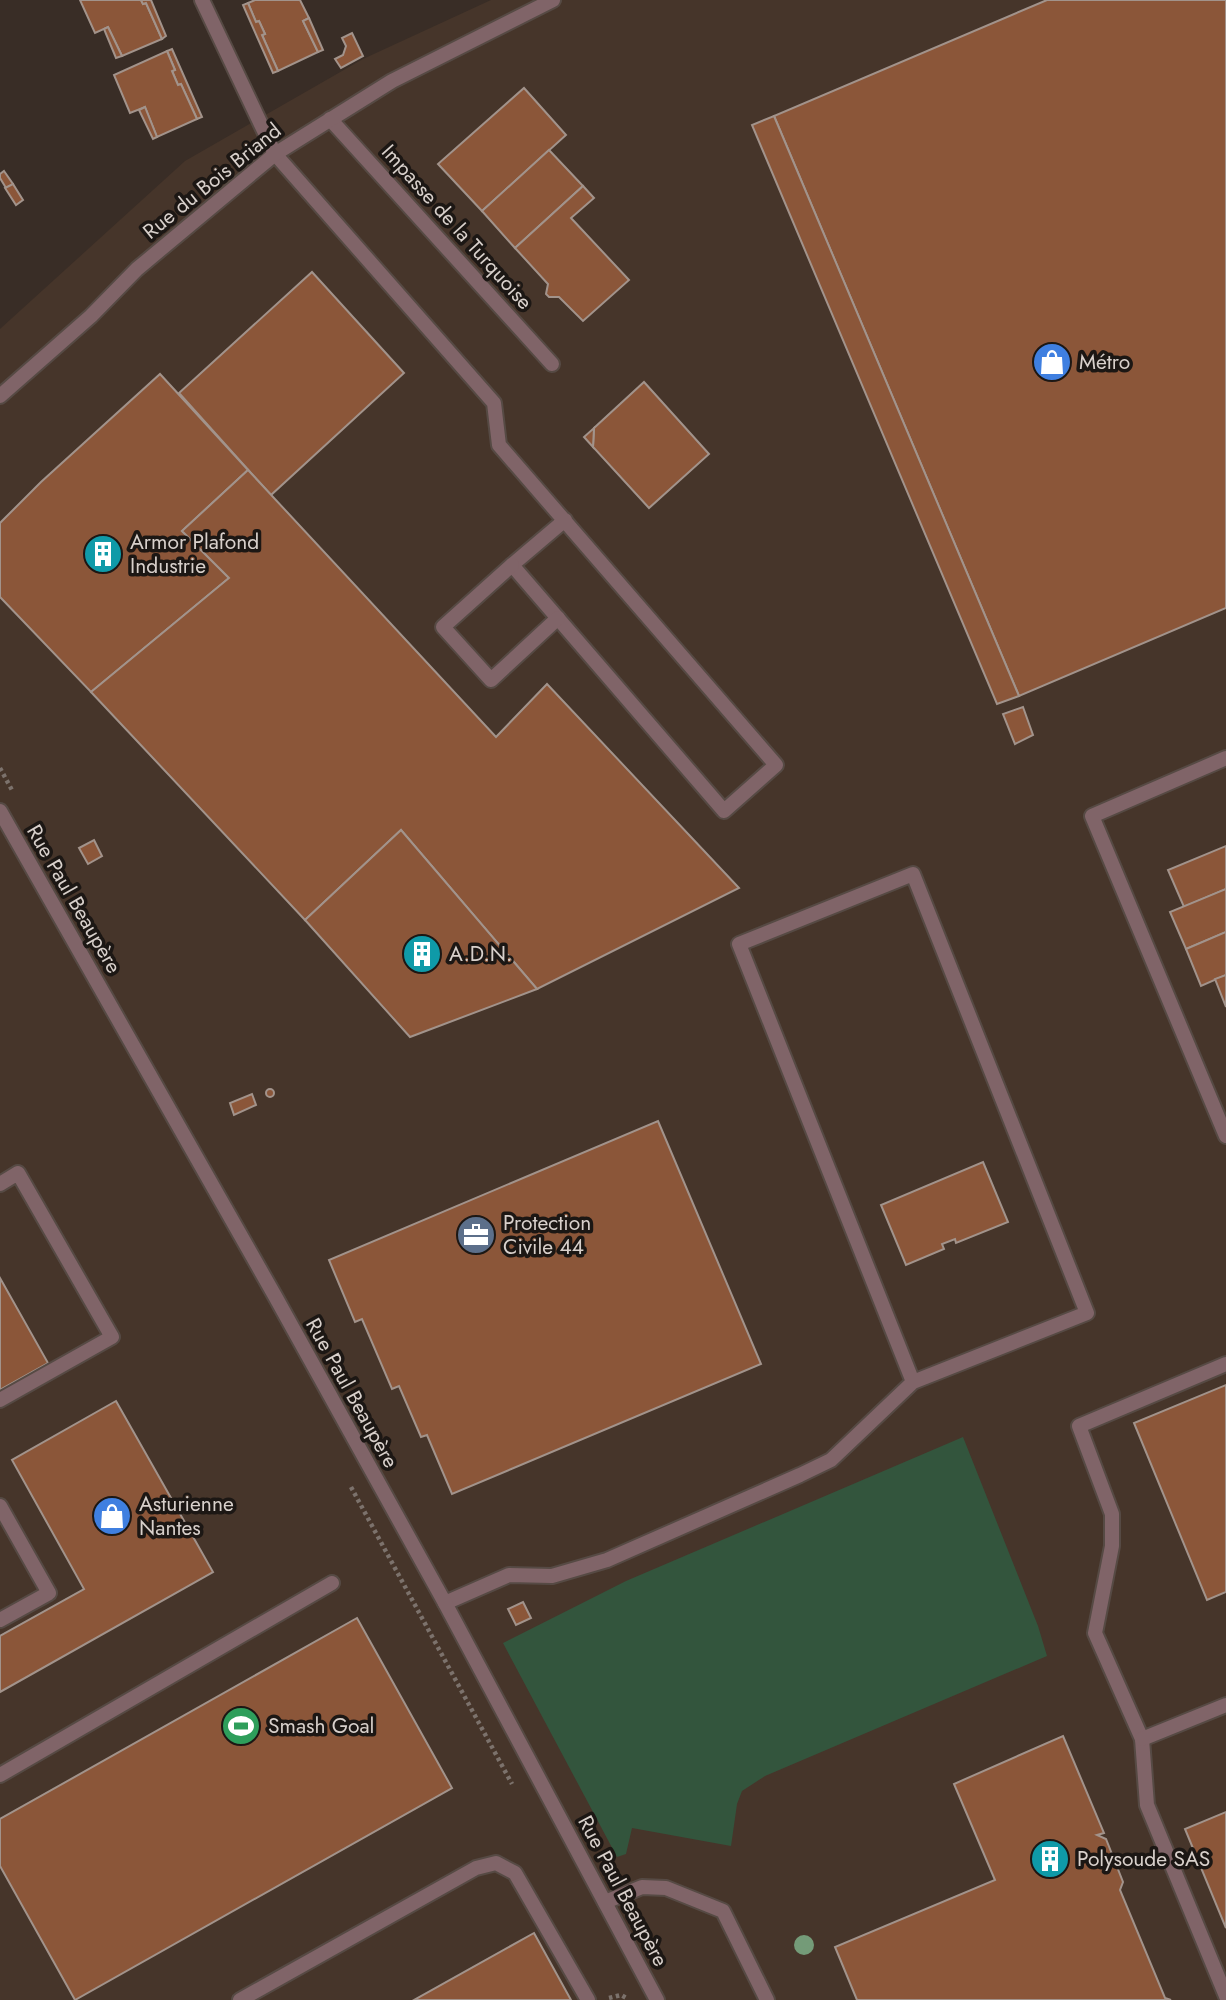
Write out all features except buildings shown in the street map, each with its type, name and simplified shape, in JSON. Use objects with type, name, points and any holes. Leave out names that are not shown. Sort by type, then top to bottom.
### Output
[{"type":"street","points":[[202,0],[275,154],[494,403],[499,444],[776,765],[724,811],[512,565]]},
{"type":"street","name":"Rue du Bois Briand","points":[[0,396],[91,316],[137,270],[275,154],[392,81],[553,0]]},
{"type":"street","name":"Impasse de la Turquoise","points":[[330,119],[552,364]]},
{"type":"street","points":[[558,618],[491,680],[443,627],[565,520]]},
{"type":"street","points":[[1226,758],[1092,816],[1226,1136]]},
{"type":"street","name":"Rue Paul Beaupère","points":[[0,811],[248,1247],[445,1603],[657,2000]]},
{"type":"street","points":[[445,1603],[509,1575],[552,1576],[607,1560],[800,1475],[831,1460],[913,1382],[1087,1313],[913,874],[739,944],[913,1382]]},
{"type":"street","points":[[0,1184],[19,1173],[112,1337],[0,1400]]},
{"type":"street","points":[[1226,1364],[1079,1426],[1112,1514],[1112,1546],[1095,1633],[1142,1739],[1147,1805],[1226,1996]]},
{"type":"street","points":[[0,1506],[49,1593],[0,1620]]},
{"type":"street","points":[[0,1775],[332,1583]]},
{"type":"street","points":[[1142,1739],[1226,1705]]},
{"type":"street","points":[[240,2000],[476,1868],[496,1863],[515,1873],[588,2000]]},
{"type":"street","points":[[605,1902],[642,1887],[666,1888],[723,1910],[766,2000]]},
{"type":"path","points":[[349,1484],[516,1790]]},
{"type":"path","points":[[622,1986],[629,1999]]},
{"type":"path","points":[[605,2000],[621,1995],[629,1999]]},
{"type":"shaded area","points":[[491,0],[1226,0],[1226,2000],[0,2000],[0,329],[185,161],[363,59]]},
{"type":"green space","points":[[963,1437],[1038,1626],[1047,1656],[765,1776],[742,1791],[737,1804],[731,1846],[632,1828],[626,1854],[617,1857],[503,1643],[626,1581]]},
{"type":"place","name":"Métro","points":[[1052,362]]},
{"type":"place","name":"Armor Plafond Industrie","points":[[103,554]]},
{"type":"place","name":"A.D.N.","points":[[422,954]]},
{"type":"place","name":"Protection Civile 44","points":[[476,1235]]},
{"type":"place","name":"Asturienne Nantes","points":[[112,1516]]},
{"type":"place","name":"Smash Goal","points":[[241,1726]]},
{"type":"place","name":"Polysoude SAS","points":[[1050,1859]]}]
